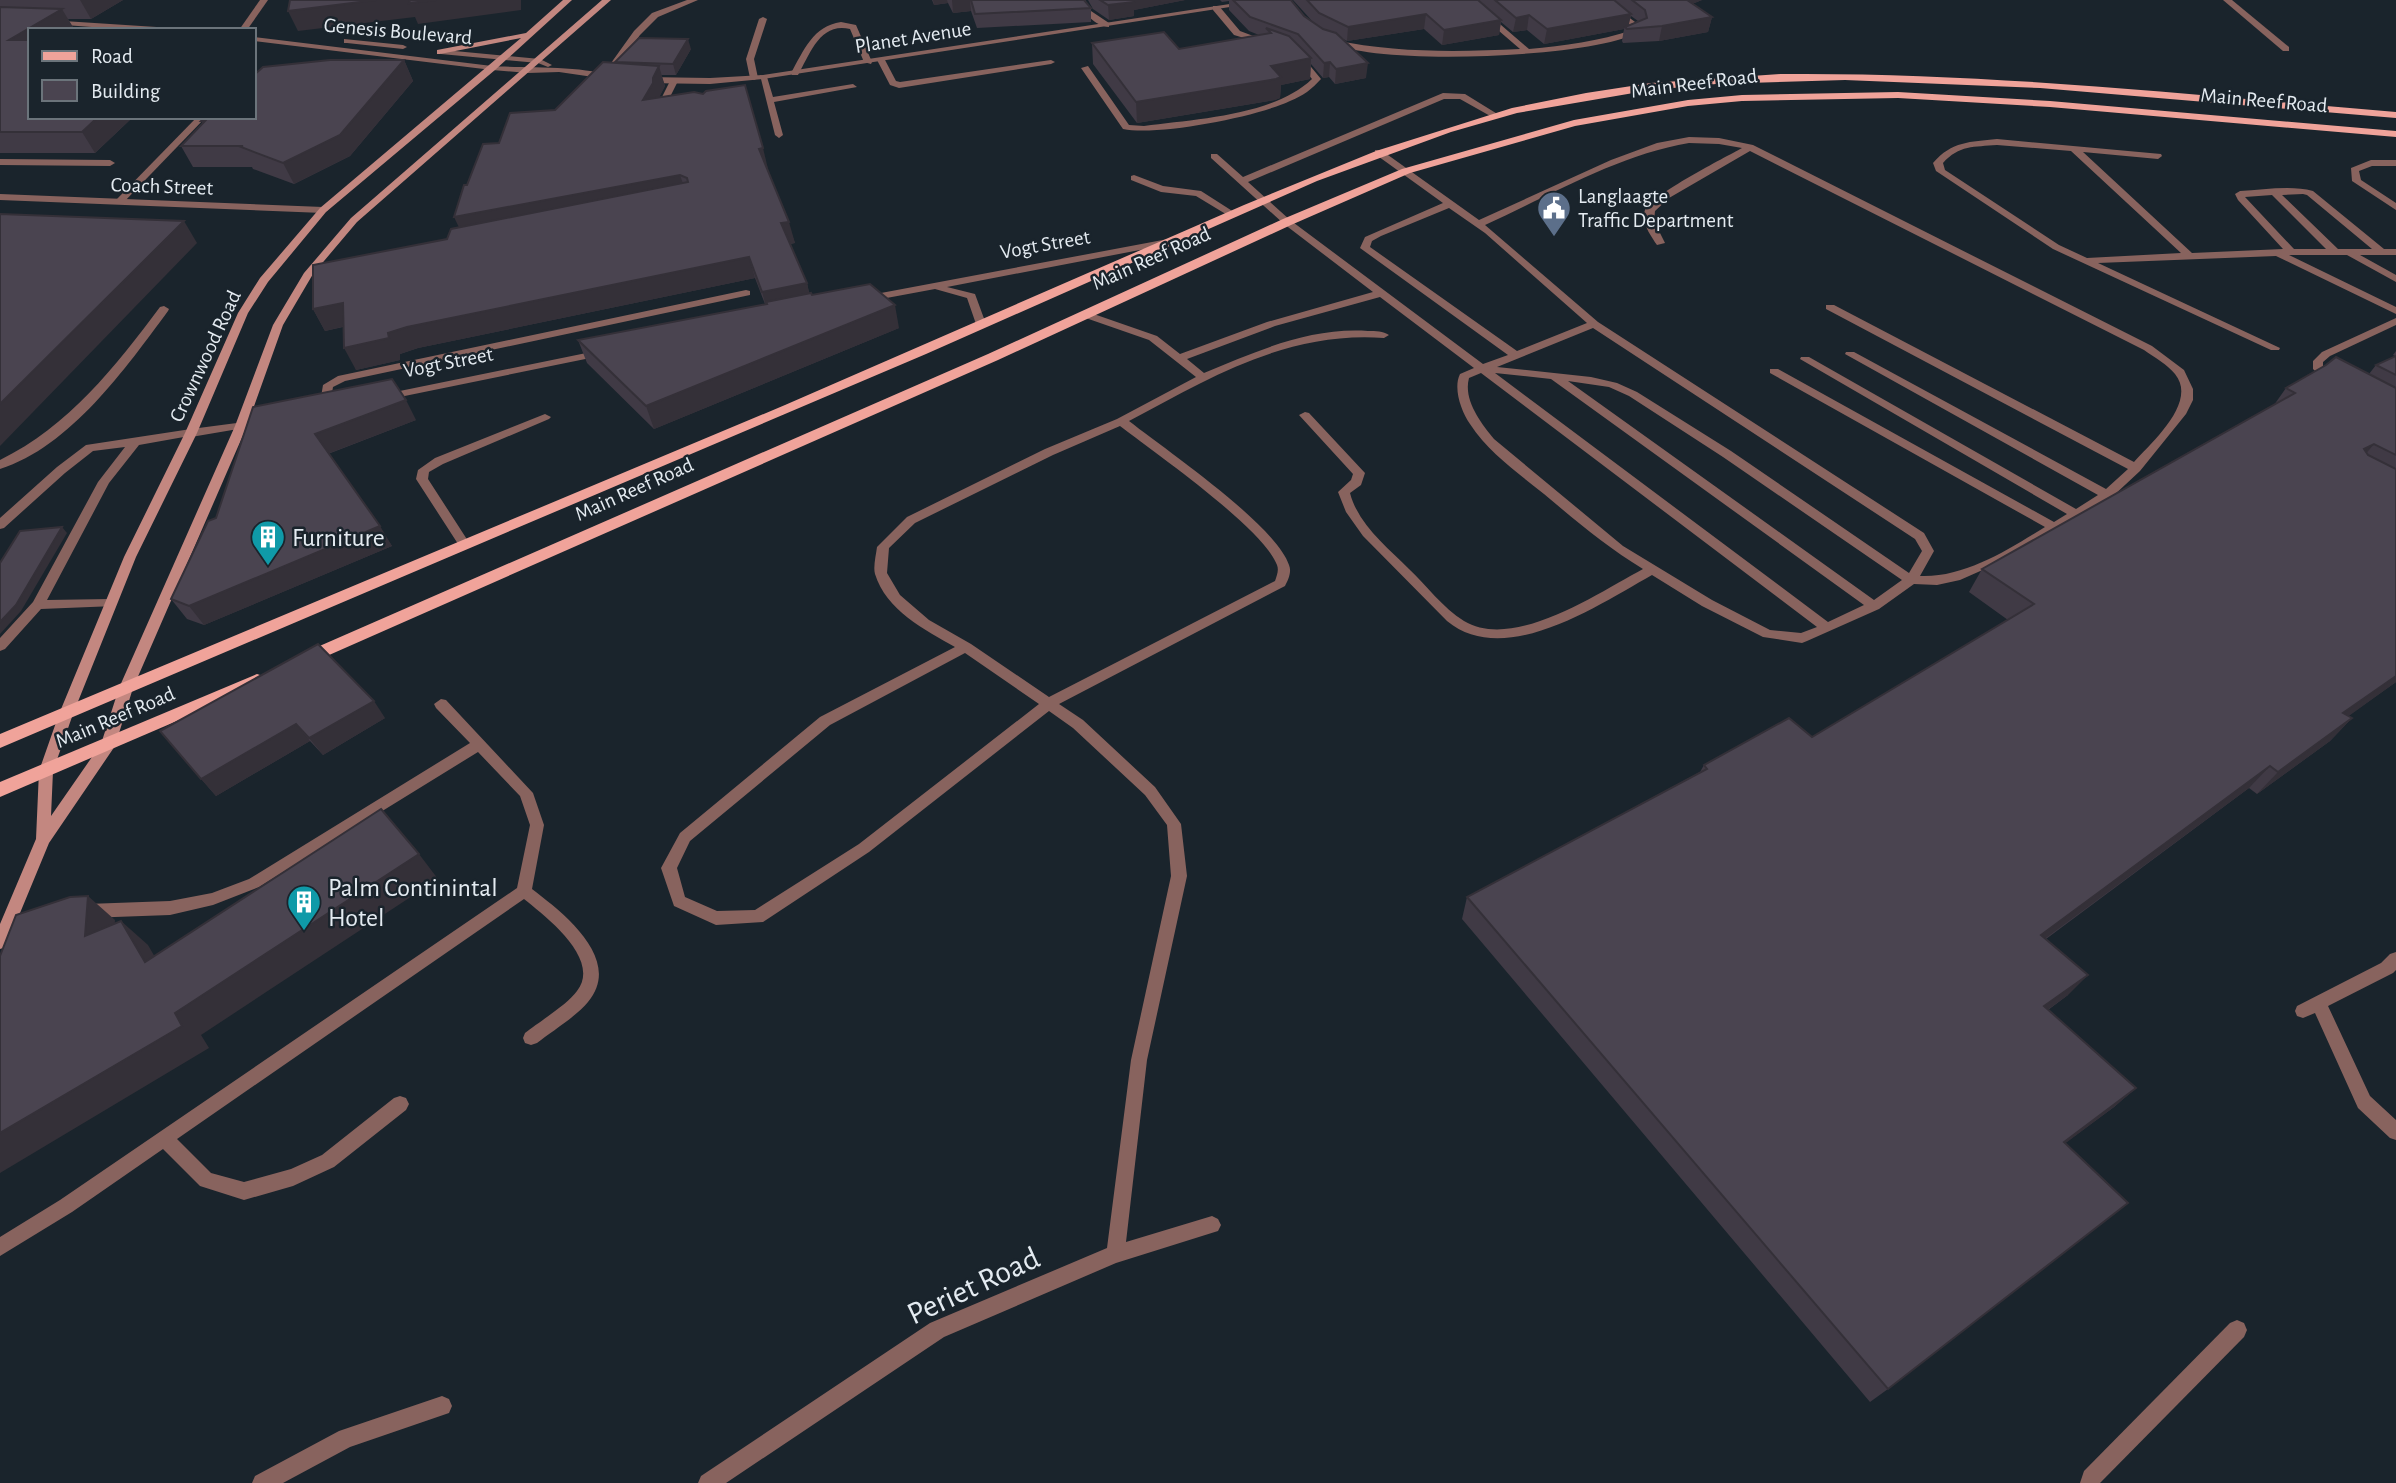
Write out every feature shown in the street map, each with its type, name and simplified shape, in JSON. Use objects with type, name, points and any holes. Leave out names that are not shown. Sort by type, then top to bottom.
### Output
[{"type":"main road","name":"Crownwood Road","points":[[43,839],[46,771],[66,714],[130,557],[191,433],[243,313],[264,280],[323,210],[492,68],[568,0]]},
{"type":"main road","points":[[0,942],[18,914],[43,839],[108,746],[126,688],[241,426],[278,325],[309,273],[354,220],[607,0]]},
{"type":"main road","points":[[440,52],[528,34]]},
{"type":"main road","name":"Main Reef Road","points":[[0,790],[108,746],[993,356],[1069,304],[1170,242],[1378,152],[1495,115],[1588,95],[1641,88],[1743,78],[1826,75],[1970,79],[2396,115]]},
{"type":"main road","name":"Main Reef Road","points":[[0,741],[981,324],[1069,304],[1287,222],[1406,171],[1574,123],[1688,103],[1860,94],[1961,98],[2396,134]]},
{"type":"street","points":[[244,28],[264,0]]},
{"type":"street","points":[[492,68],[559,70],[609,77],[637,33],[655,15],[694,0]]},
{"type":"street","points":[[1081,0],[1088,12],[1106,25]]},
{"type":"street","name":"Planet Avenue","points":[[635,79],[674,81],[795,73],[1270,0]]},
{"type":"street","points":[[1467,0],[1525,49]]},
{"type":"street","points":[[1327,39],[1345,46],[1430,54],[1609,41],[1637,31],[1636,27],[1601,0]]},
{"type":"street","points":[[2227,0],[2286,50]]},
{"type":"street","points":[[1216,8],[1237,33],[1271,45]]},
{"type":"street","points":[[762,19],[750,59],[770,100],[779,135]]},
{"type":"street","points":[[35,22],[138,28]]},
{"type":"street","points":[[795,73],[820,30],[830,26],[853,27],[868,62]]},
{"type":"street","name":"Genesis Boulevard","points":[[256,39],[492,68]]},
{"type":"street","name":"Genesis Boulevard","points":[[290,42],[360,41],[503,58]]},
{"type":"street","points":[[1085,68],[1126,127],[1144,129],[1278,105],[1312,87],[1317,79],[1292,52]]},
{"type":"street","points":[[503,58],[540,61],[559,70]]},
{"type":"street","points":[[881,60],[893,83],[899,85],[1051,62]]},
{"type":"street","points":[[674,81],[665,99],[666,103],[684,106]]},
{"type":"street","points":[[770,100],[853,87]]},
{"type":"street","points":[[1241,181],[1443,96],[1462,96],[1495,115]]},
{"type":"street","points":[[119,202],[200,119]]},
{"type":"street","points":[[1479,224],[1614,162],[1660,145],[1689,140],[1719,141],[1750,147],[2148,348],[2180,372],[2188,389],[2182,412],[2136,468],[2107,495],[2017,550],[1956,577],[1937,581],[1911,580],[1727,454],[1633,394],[1613,385],[1591,380],[1479,368]]},
{"type":"street","points":[[2158,156],[1997,142],[1966,145],[1950,150],[1938,163],[1941,171],[1952,180],[2037,236],[2275,348]]},
{"type":"street","points":[[1660,243],[1649,221],[1650,210],[1666,197],[1750,147]]},
{"type":"street","points":[[2074,149],[2189,256]]},
{"type":"street","points":[[1378,152],[1479,224],[1594,324],[1920,536],[1928,551],[1911,580],[1874,606],[1801,638],[1768,634],[1651,570],[1619,549],[1515,466],[1474,422],[1462,383],[1464,376],[1594,324]]},
{"type":"street","points":[[1214,156],[1287,222],[1827,628]]},
{"type":"street","points":[[0,162],[110,163]]},
{"type":"street","points":[[2378,163],[2396,175]]},
{"type":"street","points":[[2396,163],[2361,165],[2354,170],[2357,181],[2396,207]]},
{"type":"street","points":[[1134,178],[1161,189],[1198,193],[1232,215]]},
{"type":"street","points":[[2274,192],[2335,252]]},
{"type":"street","points":[[2291,252],[2241,198],[2241,194],[2309,193],[2382,252]]},
{"type":"street","name":"Coach Street","points":[[0,197],[323,210]]},
{"type":"street","points":[[1452,203],[1378,233],[1368,239],[1365,248],[1514,354]]},
{"type":"street","name":"Vogt Street","points":[[854,302],[1170,242]]},
{"type":"street","points":[[2088,260],[2291,252],[2396,252]]},
{"type":"street","points":[[2348,252],[2396,279]]},
{"type":"street","points":[[2277,253],[2396,311]]},
{"type":"street","points":[[309,273],[322,270]]},
{"type":"street","name":"Vogt Street","points":[[928,287],[954,290],[971,296],[978,308],[981,324]]},
{"type":"street","points":[[325,409],[328,386],[342,377],[747,293]]},
{"type":"street","points":[[1180,358],[1271,324],[1381,293]]},
{"type":"street","points":[[1069,304],[1153,338],[1203,377]]},
{"type":"street","points":[[1830,307],[2136,468]]},
{"type":"street","points":[[0,465],[38,444],[62,425],[110,378],[164,309]]},
{"type":"street","points":[[2347,390],[2324,375],[2318,369],[2318,361],[2326,354],[2396,321]]},
{"type":"street","points":[[1115,1254],[1139,1060],[1179,876],[1174,824],[1150,791],[1078,724],[966,647],[924,624],[895,598],[881,573],[883,547],[911,520],[1049,452],[1121,421],[1203,377],[1306,337],[1353,331],[1384,334]]},
{"type":"street","name":"Vogt Street","points":[[379,398],[610,351]]},
{"type":"street","points":[[1850,354],[2107,495]]},
{"type":"street","points":[[1805,359],[2076,514]]},
{"type":"street","points":[[1774,371],[2054,527]]},
{"type":"street","points":[[1554,376],[1874,606]]},
{"type":"street","points":[[313,411],[339,406]]},
{"type":"street","points":[[1305,415],[1359,473],[1357,482],[1344,492],[1345,502],[1374,541],[1461,625],[1496,636],[1534,630],[1651,570]]},
{"type":"street","points":[[464,544],[422,479],[424,470],[439,461],[545,416]]},
{"type":"street","points":[[0,525],[61,470],[90,448],[265,421]]},
{"type":"street","points":[[966,647],[825,721],[685,837],[669,868],[679,901],[716,918],[758,918],[864,848],[1048,704],[1282,583],[1284,568],[1278,554],[1257,532],[1121,421]]},
{"type":"street","points":[[0,646],[38,605],[104,482],[135,442]]},
{"type":"street","points":[[38,605],[110,604]]},
{"type":"street","points":[[0,1247],[66,1206],[524,891],[537,825],[526,793],[441,704]]},
{"type":"street","points":[[78,912],[170,908],[213,899],[254,883],[480,744]]},
{"type":"street","points":[[524,891],[562,921],[578,938],[592,974],[589,989],[583,997],[531,1038]]},
{"type":"street","points":[[2396,959],[2386,968],[2311,1007],[2364,1102],[2396,1132]]},
{"type":"street","points":[[164,1138],[206,1180],[244,1191],[293,1177],[328,1161],[400,1104]]},
{"type":"street","name":"Periet Road","points":[[708,1483],[937,1329],[1115,1254],[1212,1225]]},
{"type":"street","points":[[2090,1483],[2091,1478],[2237,1330]]},
{"type":"street","points":[[261,1483],[346,1438],[442,1406]]},
{"type":"building","points":[[290,0],[376,0],[288,11]]},
{"type":"building","points":[[410,0],[436,0],[409,3]]},
{"type":"building","points":[[971,0],[1084,0],[1091,8],[975,14]]},
{"type":"building","points":[[1100,0],[1133,0],[1134,2],[1108,5]]},
{"type":"building","points":[[1233,0],[1291,0],[1304,16],[1323,29],[1336,33],[1368,63],[1336,69],[1330,62],[1324,63],[1298,34],[1250,17]]},
{"type":"building","points":[[1307,0],[1478,0],[1501,20],[1444,30],[1426,14],[1348,27],[1319,13]]},
{"type":"building","points":[[1495,0],[1614,0],[1631,14],[1547,29],[1529,15],[1516,18]]},
{"type":"building","points":[[1632,0],[1687,0],[1712,17],[1627,29],[1625,27],[1647,18],[1645,10]]},
{"type":"building","points":[[0,7],[62,9],[9,40],[28,40],[28,119],[96,119],[82,132],[0,132]]},
{"type":"building","points":[[1266,28],[1289,36],[1311,58],[1271,66],[1281,77],[1276,79],[1136,102],[1092,43],[1164,32],[1179,49],[1271,33]]},
{"type":"building","points":[[639,38],[688,39],[673,64],[615,62]]},
{"type":"building","points":[[330,60],[404,60],[340,135],[283,163],[241,147],[243,146],[181,146],[205,121],[201,121],[203,119],[256,119],[256,73],[263,67]]},
{"type":"building","points":[[603,62],[659,66],[643,100],[694,92],[703,94],[706,91],[745,85],[763,148],[759,149],[789,222],[781,223],[807,283],[762,292],[749,257],[407,327],[388,333],[389,338],[344,348],[343,303],[313,309],[313,265],[447,239],[451,229],[688,182],[687,178],[680,175],[454,217],[464,185],[467,185],[483,144],[499,143],[510,113],[555,110]]},
{"type":"building","points":[[0,214],[184,221],[0,404]]},
{"type":"building","points":[[870,284],[895,305],[646,406],[578,340],[811,293],[812,295]]},
{"type":"building","points":[[2396,356],[2396,375],[2376,365]]},
{"type":"building","points":[[2336,357],[2396,388],[2396,455],[2374,444],[2364,449],[2368,455],[2396,469],[2396,676],[2343,713],[2352,718],[2278,772],[2270,766],[2041,935],[2088,975],[2044,1006],[2136,1088],[2064,1142],[2128,1203],[1888,1389],[1467,897],[1707,769],[1704,765],[1789,718],[1812,737],[2034,604],[1982,569],[2295,393],[2286,388]]},
{"type":"building","points":[[392,379],[406,400],[315,434],[380,526],[189,606],[171,599],[208,521],[216,518],[253,407]]},
{"type":"building","points":[[62,527],[16,605],[0,622],[0,563],[20,531]]},
{"type":"building","points":[[318,644],[374,701],[309,738],[296,724],[201,779],[160,731]]},
{"type":"building","points":[[381,809],[419,854],[175,1013],[182,1026],[0,1133],[0,956],[16,915],[70,897],[88,896],[85,936],[121,921],[145,962]]},
{"type":"place","name":"Langlaagte Traffic Department","points":[[1554,238]]},
{"type":"place","name":"Furniture","points":[[268,567]]},
{"type":"place","name":"Palm Continintal Hotel","points":[[304,932]]}]
